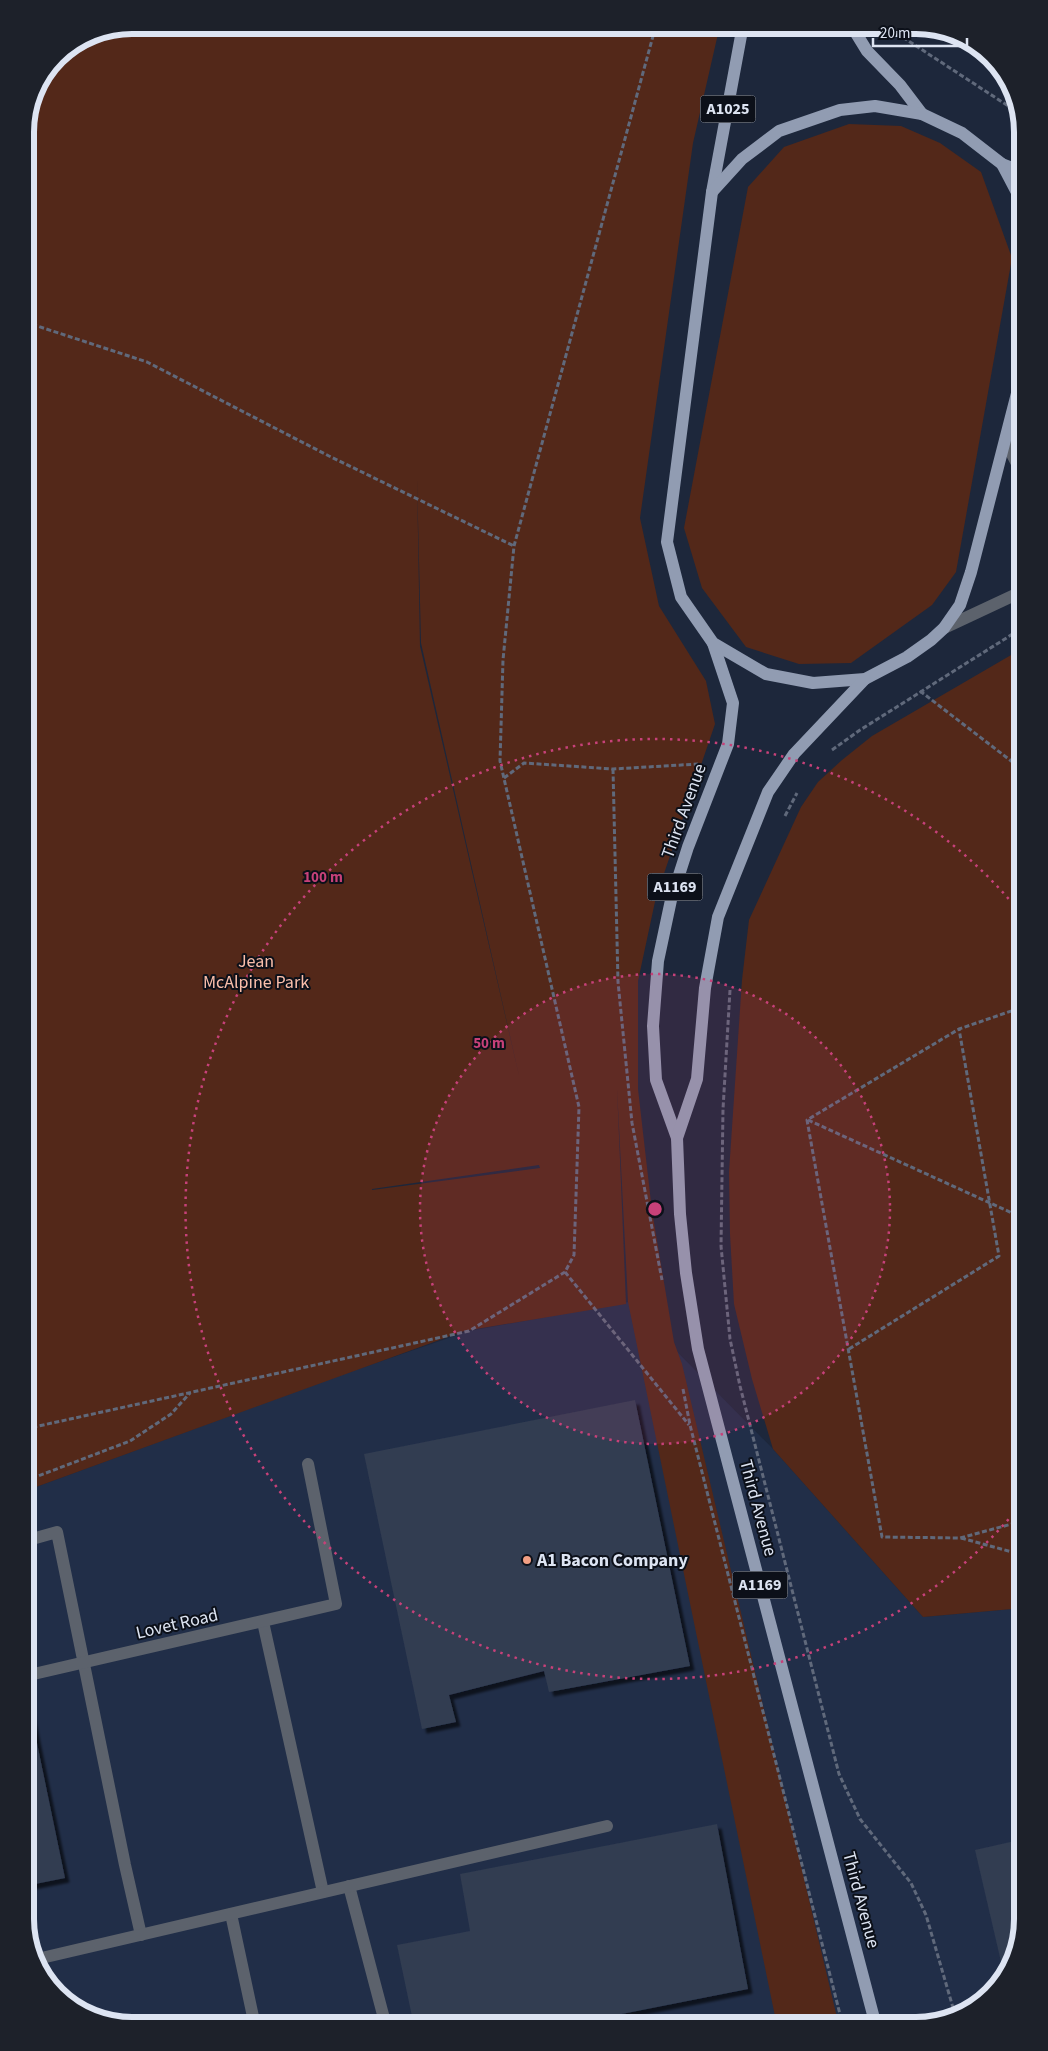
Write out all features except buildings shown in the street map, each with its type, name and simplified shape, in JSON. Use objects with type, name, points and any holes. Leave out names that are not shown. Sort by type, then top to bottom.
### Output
[{"type":"main road","name":"A1025","points":[[712,192],[741,34]]},
{"type":"main road","points":[[857,34],[867,51],[900,85],[922,114]]},
{"type":"main road","points":[[1014,169],[1002,164],[962,133],[922,114],[874,106],[840,110],[779,131],[742,159],[712,192],[667,542],[681,597],[713,643],[766,674],[813,683],[865,679],[907,657],[944,628],[960,605],[971,572],[1014,408]]},
{"type":"main road","points":[[1002,164],[1014,187]]},
{"type":"main road","name":"Third Avenue","points":[[713,643],[733,703],[728,744],[688,847],[671,900],[658,961],[653,1026],[656,1080],[677,1138],[680,1214],[686,1273],[698,1349],[874,2017]]},
{"type":"main road","name":"Third Avenue","points":[[677,1138],[697,1079],[705,988],[718,917],[745,848],[768,792],[794,754],[865,679]]},
{"type":"street","points":[[1006,441],[1014,457]]},
{"type":"street","points":[[944,628],[1014,595]]},
{"type":"street","name":"Lovet Road","points":[[34,1674],[336,1604],[308,1464]]},
{"type":"street","points":[[34,1538],[57,1532],[124,1865],[142,1935]]},
{"type":"street","points":[[263,1622],[323,1892]]},
{"type":"street","points":[[42,1958],[607,1826]]},
{"type":"street","points":[[349,1886],[384,2017]]},
{"type":"street","points":[[231,1914],[253,2017]]},
{"type":"path","points":[[34,1428],[470,1330],[565,1272],[574,1255],[579,1108],[500,761],[503,660],[514,546],[654,34]]},
{"type":"path","points":[[895,34],[1011,108]]},
{"type":"path","points":[[34,325],[146,362],[329,456],[514,546]]},
{"type":"path","points":[[830,752],[1014,632]]},
{"type":"path","points":[[920,692],[1014,763]]},
{"type":"path","points":[[504,778],[524,763],[613,769],[701,764]]},
{"type":"path","points":[[782,822],[798,791]]},
{"type":"path","points":[[730,986],[723,1109],[720,1246],[729,1330],[738,1377],[839,1774],[860,1819],[911,1883],[926,1915],[954,2010]]},
{"type":"path","points":[[807,1120],[959,1029],[1014,1011]]},
{"type":"path","points":[[849,1349],[998,1256],[959,1029]]},
{"type":"path","points":[[807,1120],[1014,1214]]},
{"type":"path","points":[[807,1120],[882,1537],[960,1538],[1014,1553]]},
{"type":"path","points":[[565,1272],[690,1425],[841,2017]]},
{"type":"path","points":[[34,1478],[130,1441],[171,1414],[190,1393]]},
{"type":"path","points":[[960,1538],[1014,1523]]},
{"type":"shaded area","points":[[628,1302],[773,1449],[923,1617],[1014,1609],[1013,1932],[1009,1951],[998,1974],[971,2001],[948,2012],[923,2017],[125,2017],[94,2010],[72,1997],[54,1979],[41,1957],[34,1926],[34,1488],[341,1375],[469,1331]]},
{"type":"green space","name":"Jean McAlpine Park","points":[[132,34],[718,34],[693,143],[640,518],[659,606],[706,681],[715,724],[656,897],[638,981],[638,1089],[652,1211],[674,1342],[682,1364],[837,2017],[775,2017],[628,1302],[617,1088],[626,1304],[464,1331],[34,1488],[34,125],[37,106],[44,88],[62,62],[77,50],[106,37]],"holes":[[[417,478],[421,643],[520,1080],[420,646]],[[539,1165],[540,1168],[372,1190]]]},
{"type":"green space","points":[[849,124],[901,126],[940,143],[981,172],[1012,258],[956,572],[932,605],[851,663],[799,664],[746,647],[702,588],[684,528],[748,187],[784,147]]},
{"type":"green space","points":[[1014,653],[1014,1609],[923,1617],[773,1449],[752,1379],[734,1304],[729,1172],[742,980],[749,920],[801,807],[818,782],[872,736]]},
{"type":"place","name":"A1 Bacon Company","points":[[527,1560]]}]
